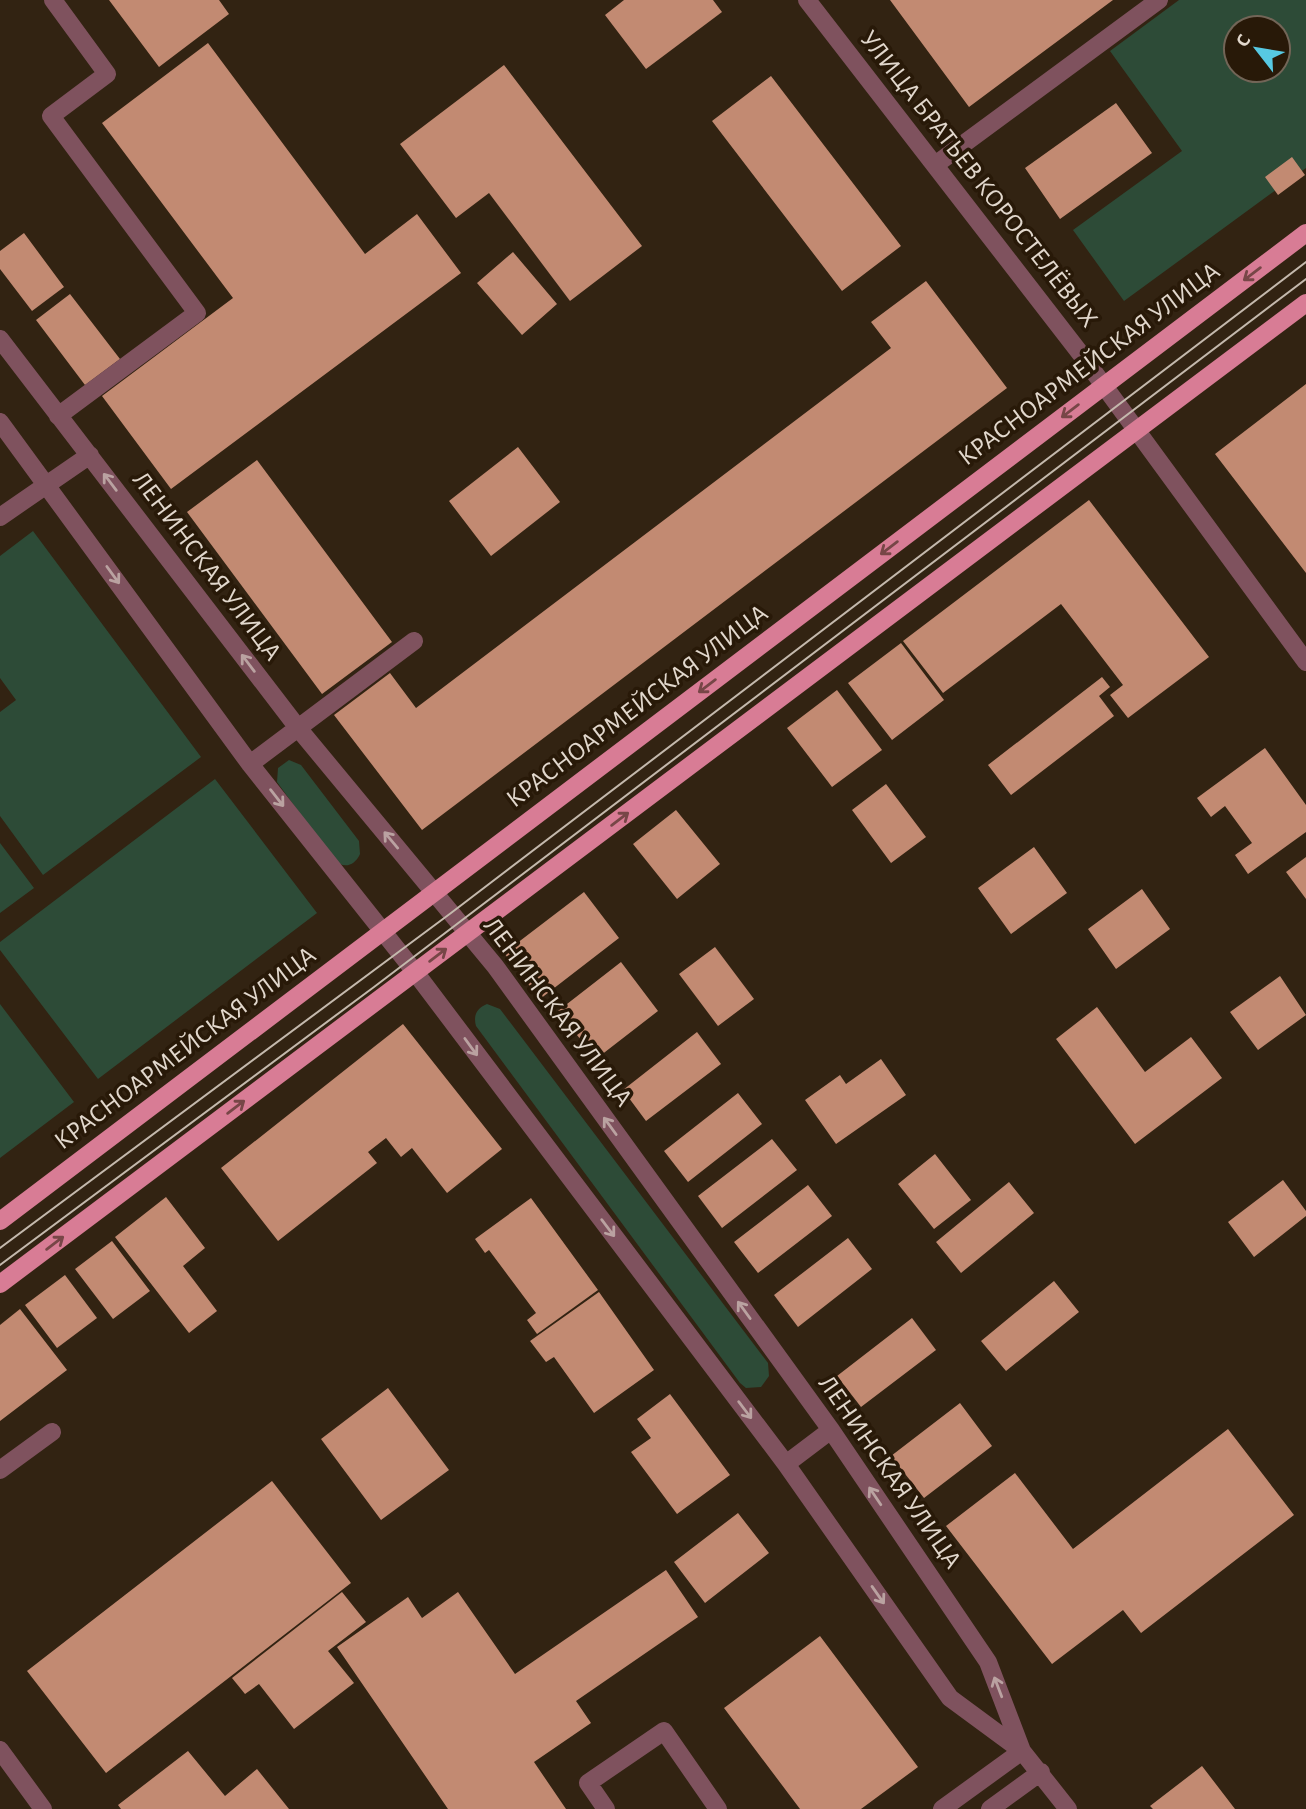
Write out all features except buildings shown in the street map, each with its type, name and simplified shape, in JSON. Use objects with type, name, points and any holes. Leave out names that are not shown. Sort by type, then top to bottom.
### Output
[{"type":"main road","name":"КРАСНОАРМЕЙСКАЯ УЛИЦА","points":[[0,1221],[1306,233]]},
{"type":"main road","points":[[0,1284],[1306,303]]},
{"type":"street","points":[[53,0],[107,74],[51,116],[197,313],[58,416]]},
{"type":"street","name":"УЛИЦА БРАТЬЕВ КОРОСТЕЛЁВЫХ","points":[[807,0],[1104,386],[1306,662]]},
{"type":"street","points":[[935,165],[1159,0]]},
{"type":"street","name":"ЛЕНИНСКАЯ УЛИЦА","points":[[0,339],[298,728],[495,966],[831,1430],[988,1662],[1021,1751]]},
{"type":"street","name":"ЛЕНИНСКАЯ УЛИЦА","points":[[0,422],[250,764],[415,972],[786,1464],[950,1698],[1021,1751],[1041,1772],[1068,1809]]},
{"type":"street","points":[[0,517],[90,455]]},
{"type":"street","points":[[250,764],[414,641]]},
{"type":"street","points":[[786,1464],[831,1430]]},
{"type":"street","points":[[0,1470],[52,1432]]},
{"type":"street","points":[[606,1809],[588,1783],[664,1731],[718,1809]]},
{"type":"street","points":[[0,1751],[43,1809]]},
{"type":"street","points":[[942,1809],[1021,1751]]},
{"type":"street","points":[[990,1809],[1041,1772]]},
{"type":"green space","points":[[1179,0],[1306,0],[1306,168],[1124,301],[1073,230],[1182,151],[1110,51]]},
{"type":"green space","points":[[33,531],[201,757],[43,875],[0,816],[0,712],[16,700],[0,678],[0,556]]},
{"type":"green space","points":[[289,760],[301,765],[359,841],[360,854],[351,864],[344,865],[333,859],[277,782],[278,768]]},
{"type":"green space","points":[[215,779],[317,913],[98,1079],[0,950],[0,942]]},
{"type":"green space","points":[[0,843],[34,888],[0,913]]},
{"type":"green space","points":[[0,1004],[74,1102],[0,1158]]},
{"type":"green space","points":[[487,1004],[500,1009],[768,1363],[769,1376],[761,1387],[746,1388],[740,1383],[476,1026],[477,1012]]},
{"type":"tram line","points":[[0,1248],[451,913],[1306,262]]},
{"type":"tram line","points":[[0,1265],[374,987],[1306,279]]}]
